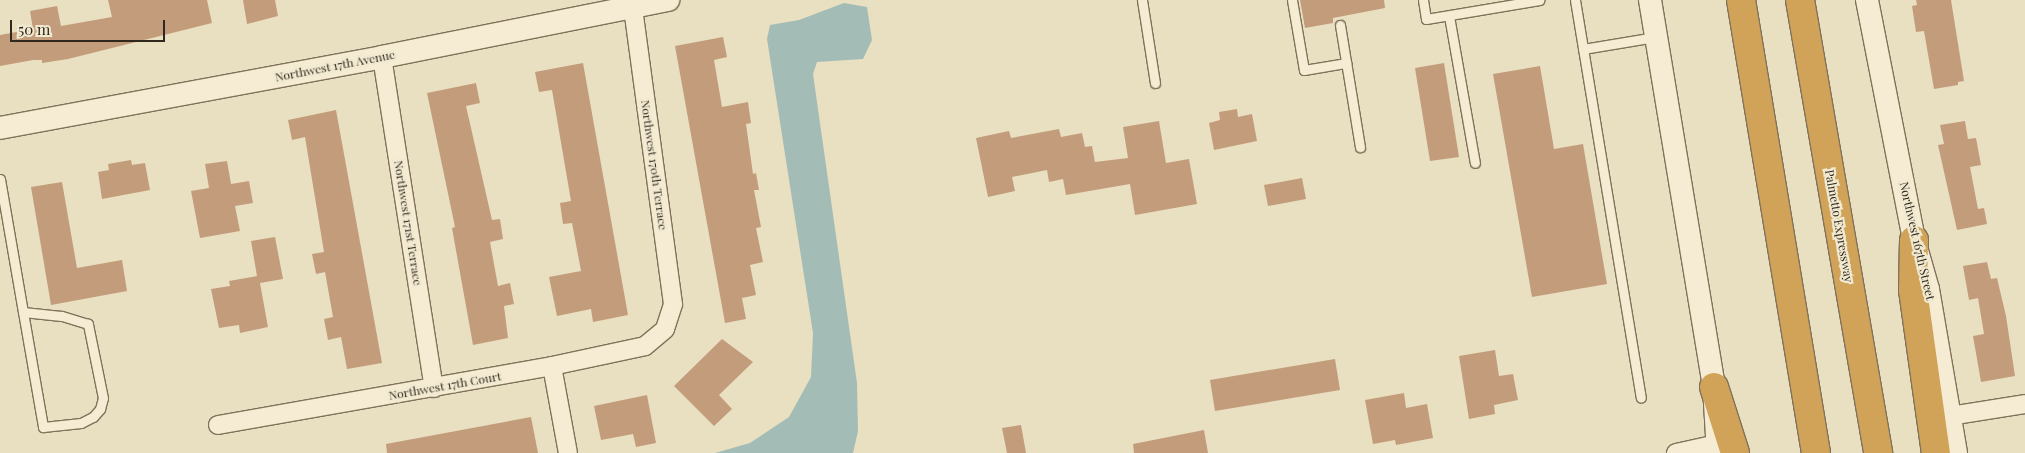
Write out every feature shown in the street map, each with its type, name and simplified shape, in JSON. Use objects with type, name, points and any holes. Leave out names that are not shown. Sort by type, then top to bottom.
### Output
[{"type":"highway","points":[[1741,0],[1816,453]]},
{"type":"highway","name":"Palmetto Expressway","points":[[1800,0],[1878,453]]},
{"type":"highway","points":[[1914,240],[1913,290],[1936,453]]},
{"type":"highway","points":[[1714,387],[1723,450]]},
{"type":"street","name":"Northwest 17th Avenue","points":[[0,128],[382,57],[632,3],[668,0]]},
{"type":"street","points":[[1650,0],[1714,387]]},
{"type":"street","name":"Northwest 167th Street","points":[[1867,0],[1914,240],[1928,289],[1956,453]]},
{"type":"street","name":"Northwest 170th Terrace","points":[[632,3],[673,304],[665,329]]},
{"type":"street","name":"Northwest 171st Terrace","points":[[382,57],[434,388]]},
{"type":"street","name":"Northwest 17th Court","points":[[218,425],[552,366],[645,346],[665,329]]},
{"type":"street","points":[[552,366],[568,453]]},
{"type":"street","points":[[1950,416],[2025,404]]},
{"type":"street","points":[[1676,453],[1723,450]]},
{"type":"lane","points":[[1142,0],[1155,82]]},
{"type":"lane","points":[[1292,0],[1304,70],[1346,62]]},
{"type":"lane","points":[[1423,0],[1426,19],[1538,0]]},
{"type":"lane","points":[[1575,0],[1641,398]]},
{"type":"lane","points":[[1449,16],[1475,162]]},
{"type":"lane","points":[[1340,24],[1360,147]]},
{"type":"lane","points":[[1583,49],[1656,37]]},
{"type":"lane","points":[[0,178],[23,312],[43,427],[81,423],[93,417],[100,409],[103,398],[88,324],[61,316],[23,312]]},
{"type":"water","points":[[844,3],[867,7],[872,40],[863,59],[817,62],[813,74],[857,383],[858,431],[853,453],[715,453],[750,443],[789,417],[811,377],[813,333],[767,39],[770,25],[799,20]]},
{"type":"building","points":[[108,0],[207,0],[212,23],[68,59],[42,63],[42,60],[33,60],[0,66],[0,35],[33,29],[30,11],[57,6],[61,26],[112,17]]},
{"type":"building","points":[[243,0],[275,0],[278,16],[247,24]]},
{"type":"building","points":[[1300,0],[1384,0],[1385,8],[1333,18],[1333,23],[1305,28]]},
{"type":"building","points":[[1916,0],[1951,0],[1964,81],[1958,82],[1958,85],[1934,89],[1924,31],[1916,32],[1912,6],[1917,5]]},
{"type":"building","points":[[723,37],[727,57],[714,60],[722,107],[748,102],[751,123],[746,124],[753,174],[756,173],[759,190],[754,190],[761,227],[756,228],[763,262],[750,265],[756,295],[742,298],[746,319],[725,323],[675,46]]},
{"type":"building","points":[[583,63],[628,315],[593,322],[591,309],[557,316],[549,277],[581,271],[572,223],[563,224],[560,203],[571,201],[552,90],[539,92],[535,72]]},
{"type":"building","points":[[1444,63],[1459,157],[1430,161],[1415,68]]},
{"type":"building","points":[[1540,66],[1554,149],[1583,144],[1607,284],[1532,297],[1493,74]]},
{"type":"building","points":[[476,83],[480,103],[466,106],[492,220],[500,219],[503,239],[490,242],[498,286],[510,283],[514,304],[504,306],[508,338],[473,345],[452,228],[455,227],[427,93]]},
{"type":"building","points":[[1237,109],[1238,117],[1252,114],[1257,141],[1214,150],[1209,123],[1220,120],[1219,112]]},
{"type":"building","points":[[336,110],[382,363],[347,369],[341,337],[328,340],[324,319],[333,317],[325,272],[316,274],[312,254],[324,252],[305,137],[292,140],[288,120]]},
{"type":"building","points":[[1159,121],[1166,163],[1189,159],[1197,204],[1135,215],[1130,184],[1066,195],[1063,179],[1049,182],[1047,170],[1012,177],[1015,191],[988,197],[976,138],[1009,131],[1011,138],[1059,129],[1061,137],[1082,133],[1085,147],[1092,146],[1095,162],[1128,158],[1123,127]]},
{"type":"building","points":[[1965,121],[1968,139],[1976,138],[1981,165],[1970,167],[1978,209],[1984,208],[1987,224],[1957,230],[1938,145],[1944,144],[1940,125]]},
{"type":"building","points":[[131,160],[132,165],[145,163],[150,190],[102,199],[98,172],[109,170],[108,164]]},
{"type":"building","points":[[227,161],[231,184],[249,181],[253,203],[235,206],[240,231],[200,238],[191,191],[209,188],[205,164]]},
{"type":"building","points":[[1302,178],[1306,199],[1268,206],[1264,185]]},
{"type":"building","points":[[62,182],[77,268],[122,260],[127,291],[51,305],[31,187]]},
{"type":"building","points":[[275,237],[283,279],[260,283],[268,327],[240,333],[239,325],[219,328],[211,289],[230,286],[229,281],[257,276],[251,241]]},
{"type":"building","points":[[1987,262],[1991,279],[1997,278],[2006,316],[2015,376],[1981,382],[1973,336],[1984,334],[1978,298],[1969,300],[1963,266]]},
{"type":"building","points":[[722,339],[753,362],[719,395],[732,409],[714,426],[674,386]]},
{"type":"building","points":[[1495,350],[1499,376],[1513,374],[1518,400],[1494,405],[1495,414],[1469,419],[1459,356]]},
{"type":"building","points":[[1335,359],[1340,390],[1215,411],[1210,380]]},
{"type":"building","points":[[1404,393],[1406,408],[1427,404],[1433,438],[1396,445],[1395,440],[1373,444],[1365,400]]},
{"type":"building","points":[[647,395],[656,443],[636,447],[633,434],[601,440],[594,406]]},
{"type":"building","points":[[531,417],[538,453],[387,453],[386,444]]},
{"type":"building","points":[[1021,425],[1026,453],[1007,453],[1002,428]]},
{"type":"building","points":[[1204,430],[1208,453],[1134,453],[1133,444]]}]
